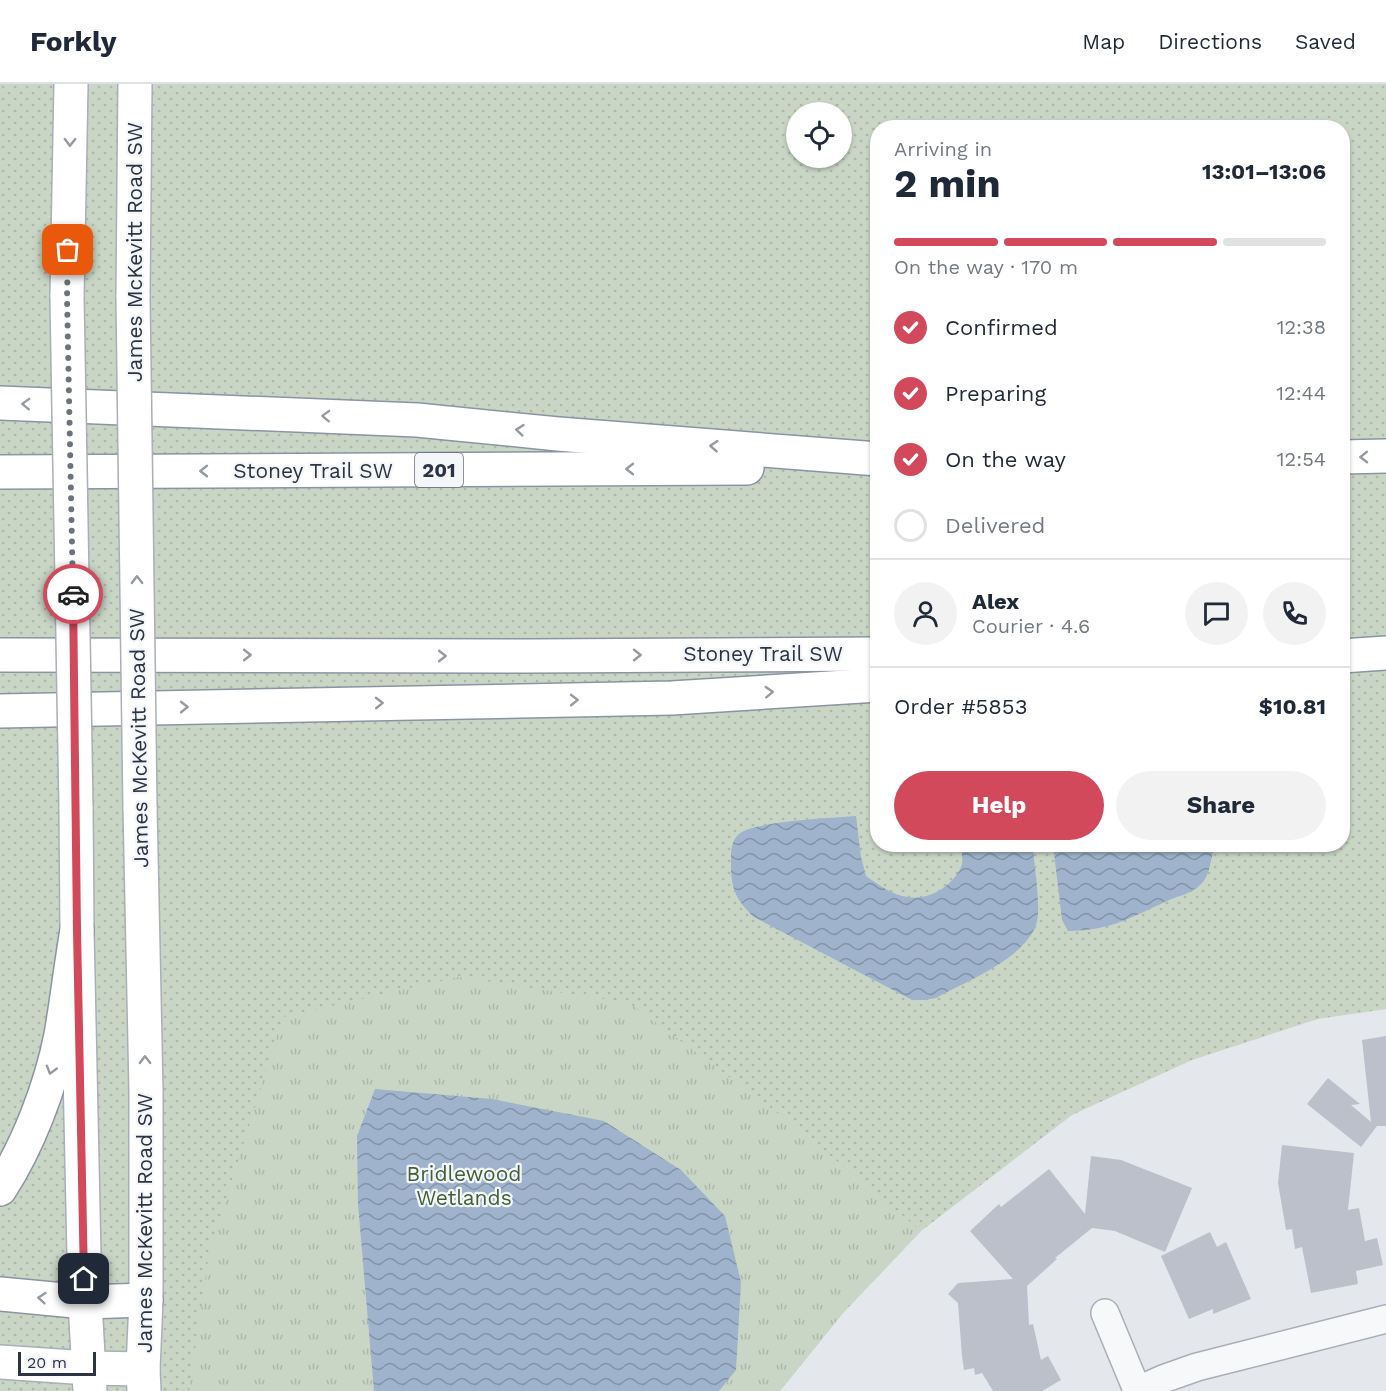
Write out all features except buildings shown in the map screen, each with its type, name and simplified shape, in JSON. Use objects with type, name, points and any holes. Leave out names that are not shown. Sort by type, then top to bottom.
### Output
[{"type":"main road","points":[[71,84],[67,297],[77,930],[85,1302],[89,1380]]},
{"type":"main road","name":"James McKevitt Road SW","points":[[135,84],[133,297],[146,1091],[147,1300],[144,1380]]},
{"type":"main road","points":[[0,403],[417,420],[558,434],[870,458]]},
{"type":"main road","points":[[1350,457],[1386,456]]},
{"type":"main road","name":"Stoney Trail SW","points":[[0,472],[870,468]]},
{"type":"main road","points":[[1350,651],[1386,652]]},
{"type":"main road","points":[[1350,655],[1386,652]]},
{"type":"main road","name":"Stoney Trail SW","points":[[0,655],[870,654]]},
{"type":"main road","points":[[0,711],[672,698],[870,686]]},
{"type":"main road","points":[[0,1189],[14,1168],[38,1111],[50,1074],[60,1037],[77,930]]},
{"type":"main road","points":[[0,1294],[85,1302],[147,1300]]},
{"type":"main road","points":[[0,1362],[89,1380],[144,1380]]},
{"type":"street","points":[[1105,1313],[1136,1391],[1197,1367],[1386,1319]]},
{"type":"green space","points":[[0,84],[1386,84],[1386,1009],[1318,1019],[1192,1060],[1072,1115],[921,1231],[843,1313],[780,1391],[0,1391]]},
{"type":"green space","name":"Bridlewood Wetlands","points":[[458,977],[630,1003],[795,1126],[921,1231],[843,1313],[780,1391],[189,1391],[209,1254],[283,1017]]},
{"type":"water","points":[[856,816],[861,857],[866,876],[891,892],[908,897],[924,897],[946,886],[962,865],[962,852],[1034,852],[1038,897],[1035,928],[1026,942],[998,965],[936,998],[912,1000],[754,917],[736,894],[731,873],[731,857],[734,841],[739,834],[760,826]]},
{"type":"water","points":[[1054,852],[1214,852],[1207,876],[1192,891],[1120,922],[1096,929],[1068,931],[1062,920]]},
{"type":"water","points":[[375,1089],[492,1099],[604,1121],[681,1170],[725,1216],[741,1282],[736,1370],[719,1391],[374,1391],[358,1204],[357,1136]]},
{"type":"way so far","points":[[68,250],[73,594]]},
{"type":"route","points":[[73,594],[84,1279]]}]
